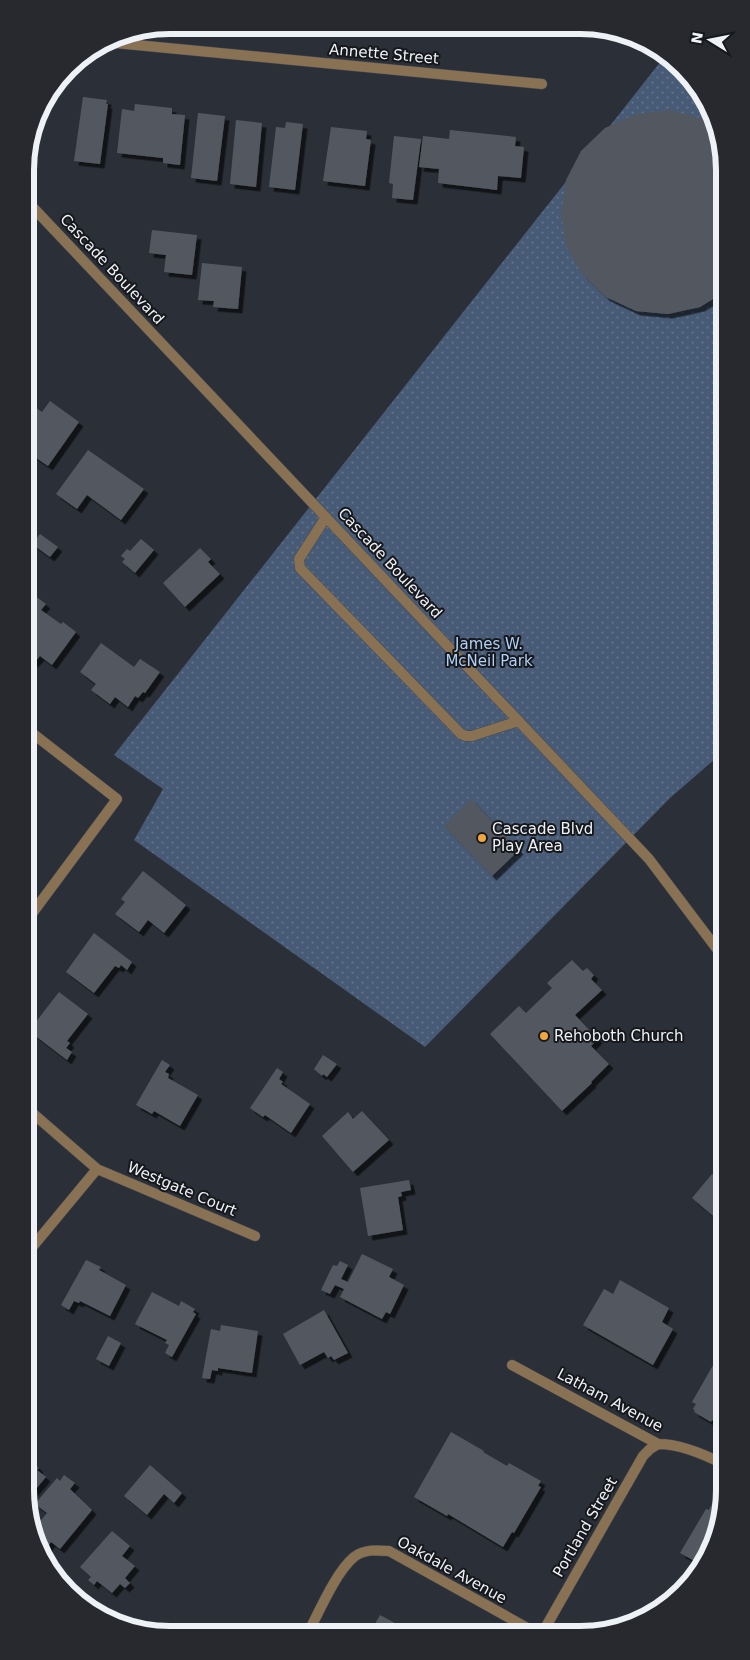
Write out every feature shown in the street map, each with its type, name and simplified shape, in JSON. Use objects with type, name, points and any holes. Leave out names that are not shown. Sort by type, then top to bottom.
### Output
[{"type":"street","name":"Annette Street","points":[[120,43],[542,84]]},
{"type":"street","name":"Cascade Boulevard","points":[[34,207],[649,859],[716,948]]},
{"type":"street","points":[[326,517],[299,559],[300,568],[461,734],[472,736],[518,720]]},
{"type":"street","points":[[34,734],[117,799],[34,911]]},
{"type":"street","name":"Westgate Court","points":[[34,1114],[97,1169],[255,1236]]},
{"type":"street","points":[[34,1246],[97,1169]]},
{"type":"street","name":"Latham Avenue","points":[[512,1365],[658,1444],[684,1447],[716,1461]]},
{"type":"street","name":"Portland Street","points":[[546,1626],[643,1456],[658,1444]]},
{"type":"street","name":"Oakdale Avenue","points":[[311,1626],[342,1572],[355,1556],[373,1549],[388,1551],[524,1626]]},
{"type":"green space","name":"James W. McNeil Park","points":[[661,61],[663,62],[688,87],[698,102],[712,135],[715,152],[716,758],[670,798],[425,1047],[134,840],[163,789],[114,755]]},
{"type":"building","points":[[690,89],[696,98],[689,97]]},
{"type":"building","points":[[83,97],[107,100],[100,164],[74,161]]},
{"type":"building","points":[[135,104],[172,108],[172,114],[185,115],[180,165],[163,163],[163,158],[117,153],[122,109],[134,111]]},
{"type":"building","points":[[670,110],[703,119],[707,122],[712,135],[716,170],[716,297],[700,307],[668,314],[636,311],[606,297],[582,274],[566,246],[561,213],[566,180],[581,151],[605,128],[636,114]]},
{"type":"building","points":[[198,113],[225,116],[217,181],[191,178]]},
{"type":"building","points":[[236,120],[262,123],[256,187],[230,184]]},
{"type":"building","points":[[286,122],[303,124],[295,190],[269,187],[276,127],[285,128]]},
{"type":"building","points":[[331,127],[367,131],[366,139],[371,140],[365,186],[323,181]]},
{"type":"building","points":[[450,130],[516,137],[515,146],[524,147],[521,178],[498,176],[497,190],[438,183],[439,169],[419,167],[423,136],[449,139]]},
{"type":"building","points":[[394,136],[421,139],[413,200],[392,198],[393,184],[389,183]]},
{"type":"building","points":[[152,230],[197,235],[192,275],[164,272],[166,255],[149,253]]},
{"type":"building","points":[[202,263],[242,267],[238,309],[213,307],[214,301],[198,300]]},
{"type":"building","points":[[50,401],[79,422],[48,466],[34,456],[34,407],[42,412]]},
{"type":"building","points":[[88,450],[144,489],[121,520],[87,495],[77,509],[56,494]]},
{"type":"building","points":[[40,534],[58,547],[50,557],[34,545],[34,542]]},
{"type":"building","points":[[141,539],[154,550],[135,573],[122,562],[125,559],[121,556],[127,549],[130,551]]},
{"type":"building","points":[[200,548],[211,559],[208,562],[220,574],[185,607],[163,583]]},
{"type":"building","points":[[34,595],[46,604],[41,610],[61,624],[63,622],[76,632],[52,665],[40,656],[34,663]]},
{"type":"building","points":[[101,643],[134,667],[140,659],[160,672],[145,693],[143,692],[138,698],[135,696],[128,707],[115,697],[110,704],[91,690],[96,684],[80,672]]},
{"type":"building","name":"Cascade Blvd Play Area","points":[[471,799],[519,850],[492,876],[444,826]]},
{"type":"building","points":[[143,871],[186,905],[164,933],[148,920],[139,932],[115,914],[125,902],[121,899]]},
{"type":"building","points":[[94,933],[132,962],[127,970],[121,965],[119,968],[115,966],[94,993],[66,972]]},
{"type":"building","name":"Rehoboth Church","points":[[572,960],[583,971],[587,968],[594,975],[591,979],[602,990],[575,1015],[598,1039],[591,1046],[609,1064],[562,1111],[490,1034],[519,1006],[526,1013],[552,988],[547,983]]},
{"type":"building","points":[[59,992],[88,1014],[67,1041],[70,1043],[66,1048],[72,1052],[67,1060],[34,1035],[34,1024]]},
{"type":"building","points":[[323,1055],[337,1064],[327,1077],[323,1074],[322,1076],[314,1069]]},
{"type":"building","points":[[162,1060],[170,1065],[165,1072],[169,1074],[168,1078],[198,1095],[180,1126],[154,1111],[152,1114],[136,1105]]},
{"type":"building","points":[[277,1068],[283,1072],[279,1079],[283,1082],[281,1084],[310,1104],[291,1133],[265,1115],[263,1117],[250,1108]]},
{"type":"building","points":[[362,1111],[389,1140],[353,1172],[322,1136],[348,1112],[353,1119]]},
{"type":"building","points":[[712,1174],[716,1177],[716,1218],[692,1198]]},
{"type":"building","points":[[409,1180],[411,1190],[401,1192],[402,1196],[398,1197],[403,1230],[368,1236],[360,1188]]},
{"type":"building","points":[[362,1254],[393,1269],[389,1277],[404,1285],[390,1314],[386,1312],[382,1319],[340,1297],[344,1289],[335,1285],[330,1294],[321,1290],[333,1265],[337,1266],[340,1261],[348,1265],[341,1279],[348,1282]]},
{"type":"building","points":[[86,1260],[101,1267],[99,1270],[126,1285],[110,1316],[80,1301],[79,1303],[74,1301],[69,1310],[61,1305]]},
{"type":"building","points":[[620,1280],[669,1308],[662,1322],[673,1329],[653,1365],[583,1325],[604,1289],[613,1294]]},
{"type":"building","points":[[152,1292],[179,1306],[181,1301],[195,1309],[193,1312],[196,1314],[172,1357],[165,1353],[169,1345],[165,1343],[167,1340],[135,1324]]},
{"type":"building","points":[[324,1310],[348,1353],[334,1360],[331,1356],[328,1358],[324,1352],[300,1365],[283,1334]]},
{"type":"building","points":[[221,1325],[258,1331],[252,1373],[218,1368],[218,1371],[212,1370],[210,1379],[202,1378],[211,1329],[220,1331]]},
{"type":"building","points":[[108,1336],[121,1343],[109,1366],[96,1359]]},
{"type":"building","points":[[716,1360],[716,1422],[712,1420],[711,1422],[694,1412],[693,1409],[696,1404],[692,1402]]},
{"type":"building","points":[[451,1432],[507,1466],[509,1463],[541,1481],[538,1486],[541,1487],[514,1533],[512,1532],[503,1547],[448,1514],[447,1516],[414,1497]]},
{"type":"building","points":[[34,1464],[39,1468],[37,1470],[46,1477],[34,1491]]},
{"type":"building","points":[[150,1465],[182,1493],[174,1503],[164,1494],[147,1515],[124,1496]]},
{"type":"building","points":[[64,1475],[75,1483],[70,1489],[92,1510],[60,1549],[51,1542],[47,1548],[38,1524],[47,1513],[35,1504],[57,1478],[60,1481]]},
{"type":"building","points":[[713,1502],[715,1504],[712,1525],[696,1562],[680,1553],[706,1509],[709,1510]]},
{"type":"building","points":[[112,1531],[130,1546],[122,1556],[135,1566],[125,1578],[130,1583],[125,1588],[120,1584],[112,1593],[97,1581],[94,1585],[88,1580],[91,1577],[80,1567]]},
{"type":"building","points":[[380,1615],[400,1626],[374,1626]]},
{"type":"place","name":"Cascade Blvd Play Area","points":[[482,838]]},
{"type":"place","name":"Rehoboth Church","points":[[544,1036]]}]
